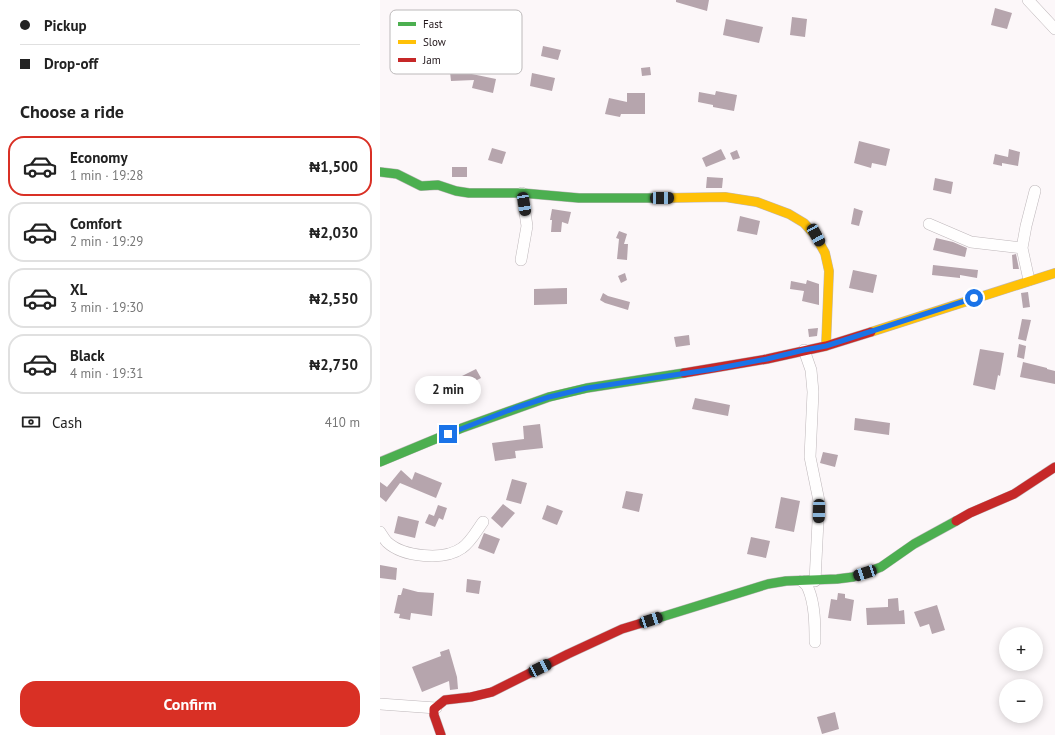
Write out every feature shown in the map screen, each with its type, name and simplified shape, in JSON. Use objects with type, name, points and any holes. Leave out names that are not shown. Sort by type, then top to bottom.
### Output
[{"type":"street","points":[[1028,0],[1055,29]]},
{"type":"street","points":[[380,172],[397,174],[421,186],[438,185],[456,191],[469,193],[522,193],[579,198],[637,199],[725,197],[757,202],[789,214],[804,223],[816,235],[825,253],[829,271],[826,346]]},
{"type":"street","points":[[1029,280],[1022,248],[1035,191]]},
{"type":"street","points":[[521,260],[527,226],[522,193]]},
{"type":"street","points":[[929,224],[971,242],[1022,248]]},
{"type":"street","points":[[380,462],[462,428],[549,397],[587,388],[714,369],[826,346],[1029,280],[1055,273]]},
{"type":"street","points":[[804,350],[811,370],[813,392],[810,457],[819,501],[815,581]]},
{"type":"street","points":[[441,735],[434,715],[434,709],[445,700],[471,697],[492,692],[622,629],[768,584],[786,581],[815,581],[853,577],[881,567],[914,544],[970,513],[1014,494],[1055,467]]},
{"type":"street","points":[[380,532],[386,542],[396,549],[420,555],[442,556],[454,554],[464,547],[483,522]]},
{"type":"street","points":[[802,581],[808,586],[812,605],[815,624],[814,642]]},
{"type":"street","points":[[380,704],[436,708]]},
{"type":"building","points":[[676,0],[709,0],[707,11],[676,2]]},
{"type":"building","points":[[995,8],[1012,13],[1007,29],[991,25]]},
{"type":"building","points":[[792,17],[807,19],[805,37],[790,35]]},
{"type":"building","points":[[726,19],[763,27],[759,43],[723,35]]},
{"type":"building","points":[[543,46],[561,50],[558,60],[541,56]]},
{"type":"building","points":[[650,67],[651,75],[642,76],[641,68]]},
{"type":"building","points":[[532,73],[555,78],[552,91],[530,86]]},
{"type":"building","points":[[450,74],[472,74],[496,79],[493,93],[472,88],[474,80],[451,81]]},
{"type":"building","points":[[716,91],[737,95],[734,111],[713,107],[713,105],[698,102],[699,92],[715,95]]},
{"type":"building","points":[[627,93],[645,93],[645,114],[621,114],[620,117],[605,114],[609,98],[627,102]]},
{"type":"building","points":[[859,141],[890,149],[886,166],[872,163],[871,168],[854,163]]},
{"type":"building","points":[[492,148],[506,152],[502,164],[488,160]]},
{"type":"building","points":[[721,149],[726,159],[706,167],[702,158]]},
{"type":"building","points":[[1009,149],[1020,152],[1018,166],[1002,163],[1002,166],[993,164],[995,154],[1008,157]]},
{"type":"building","points":[[737,150],[740,158],[733,160],[730,153]]},
{"type":"building","points":[[452,167],[467,167],[467,177],[452,177]]},
{"type":"building","points":[[707,177],[723,178],[722,188],[706,188]]},
{"type":"building","points":[[935,178],[953,182],[951,194],[933,190]]},
{"type":"building","points":[[854,208],[863,211],[859,226],[851,224]]},
{"type":"building","points":[[552,209],[571,212],[568,224],[562,222],[561,232],[551,232],[552,220],[550,220]]},
{"type":"building","points":[[740,216],[760,221],[757,235],[737,231]]},
{"type":"building","points":[[619,231],[627,234],[624,244],[628,244],[627,260],[617,259],[619,239],[616,238]]},
{"type":"building","points":[[936,238],[953,242],[967,248],[965,257],[933,250]]},
{"type":"building","points":[[1016,254],[1019,269],[1013,269],[1012,255]]},
{"type":"building","points":[[933,265],[978,270],[977,278],[960,275],[960,278],[932,275]]},
{"type":"building","points":[[853,270],[877,275],[873,293],[849,288]]},
{"type":"building","points":[[625,273],[627,280],[621,283],[618,276]]},
{"type":"building","points":[[807,280],[819,284],[819,305],[802,301],[804,291],[790,289],[791,281],[806,284]]},
{"type":"building","points":[[567,288],[567,304],[534,305],[534,289]]},
{"type":"building","points":[[1028,292],[1030,307],[1023,308],[1021,293]]},
{"type":"building","points":[[603,293],[608,296],[630,302],[628,310],[600,300]]},
{"type":"building","points":[[1022,319],[1031,320],[1026,341],[1018,339]]},
{"type":"building","points":[[818,328],[817,336],[809,337],[808,329]]},
{"type":"building","points":[[689,335],[690,345],[676,347],[674,337]]},
{"type":"building","points":[[1019,344],[1026,346],[1024,359],[1017,357]]},
{"type":"building","points":[[980,349],[1004,353],[1000,376],[998,375],[995,390],[973,385]]},
{"type":"building","points":[[1023,362],[1055,371],[1055,384],[1020,377]]},
{"type":"building","points":[[476,369],[481,378],[463,387],[458,378]]},
{"type":"building","points":[[695,398],[730,405],[728,416],[692,409]]},
{"type":"building","points":[[855,418],[890,423],[889,435],[854,430]]},
{"type":"building","points":[[540,424],[543,448],[515,451],[516,458],[495,461],[492,443],[524,439],[523,426]]},
{"type":"building","points":[[823,452],[838,455],[835,467],[820,463]]},
{"type":"building","points":[[401,470],[412,480],[415,472],[442,483],[436,498],[400,483],[386,502],[380,497],[380,482],[387,487]]},
{"type":"building","points":[[512,479],[527,483],[521,504],[506,500]]},
{"type":"building","points":[[626,491],[643,494],[639,512],[622,508]]},
{"type":"building","points":[[781,497],[800,501],[794,532],[775,528]]},
{"type":"building","points":[[503,504],[515,513],[502,528],[491,518]]},
{"type":"building","points":[[438,505],[447,508],[443,520],[439,518],[435,527],[425,523],[429,514],[434,516]]},
{"type":"building","points":[[547,505],[563,511],[557,525],[542,519]]},
{"type":"building","points":[[398,516],[419,521],[415,538],[394,533]]},
{"type":"building","points":[[484,533],[500,539],[494,554],[478,548]]},
{"type":"building","points":[[751,537],[770,541],[766,558],[747,554]]},
{"type":"building","points":[[380,565],[397,568],[396,580],[380,578]]},
{"type":"building","points":[[467,579],[481,581],[479,594],[466,592]]},
{"type":"building","points":[[403,588],[418,592],[434,593],[432,616],[411,613],[410,620],[399,618],[400,614],[394,613],[398,595],[401,595]]},
{"type":"building","points":[[838,593],[845,594],[845,598],[854,600],[851,621],[828,618],[831,599],[837,600]]},
{"type":"building","points":[[898,598],[899,611],[904,610],[905,624],[867,625],[866,608],[888,607],[888,599]]},
{"type":"building","points":[[937,605],[945,630],[932,634],[929,624],[920,627],[914,612]]},
{"type":"building","points":[[449,649],[457,677],[458,689],[450,690],[449,681],[422,692],[412,667],[441,656],[440,652]]},
{"type":"building","points":[[835,712],[839,729],[822,734],[817,717]]},
{"type":"traffic: fast","points":[[380,172],[397,174],[421,186],[438,185],[456,191],[469,193],[522,193],[579,198],[664,198]]},
{"type":"traffic: fast","points":[[380,462],[462,428],[549,397],[587,388],[684,373]]},
{"type":"traffic: fast","points":[[655,619],[768,584],[786,581],[853,577],[881,567],[914,544],[956,521]]},
{"type":"traffic: slow","points":[[664,198],[725,197],[757,202],[789,214],[804,223],[815,235],[825,253],[829,271],[826,346]]},
{"type":"traffic: slow","points":[[871,332],[1055,273]]},
{"type":"traffic: jam","points":[[684,373],[767,359],[826,346],[871,332]]},
{"type":"traffic: jam","points":[[956,521],[970,513],[1014,494],[1055,467]]},
{"type":"traffic: jam","points":[[441,735],[434,715],[434,709],[445,700],[471,697],[492,692],[622,629],[655,619]]},
{"type":"route","points":[[448,434],[515,408],[549,397],[587,388],[714,369],[826,346],[974,298]]}]
